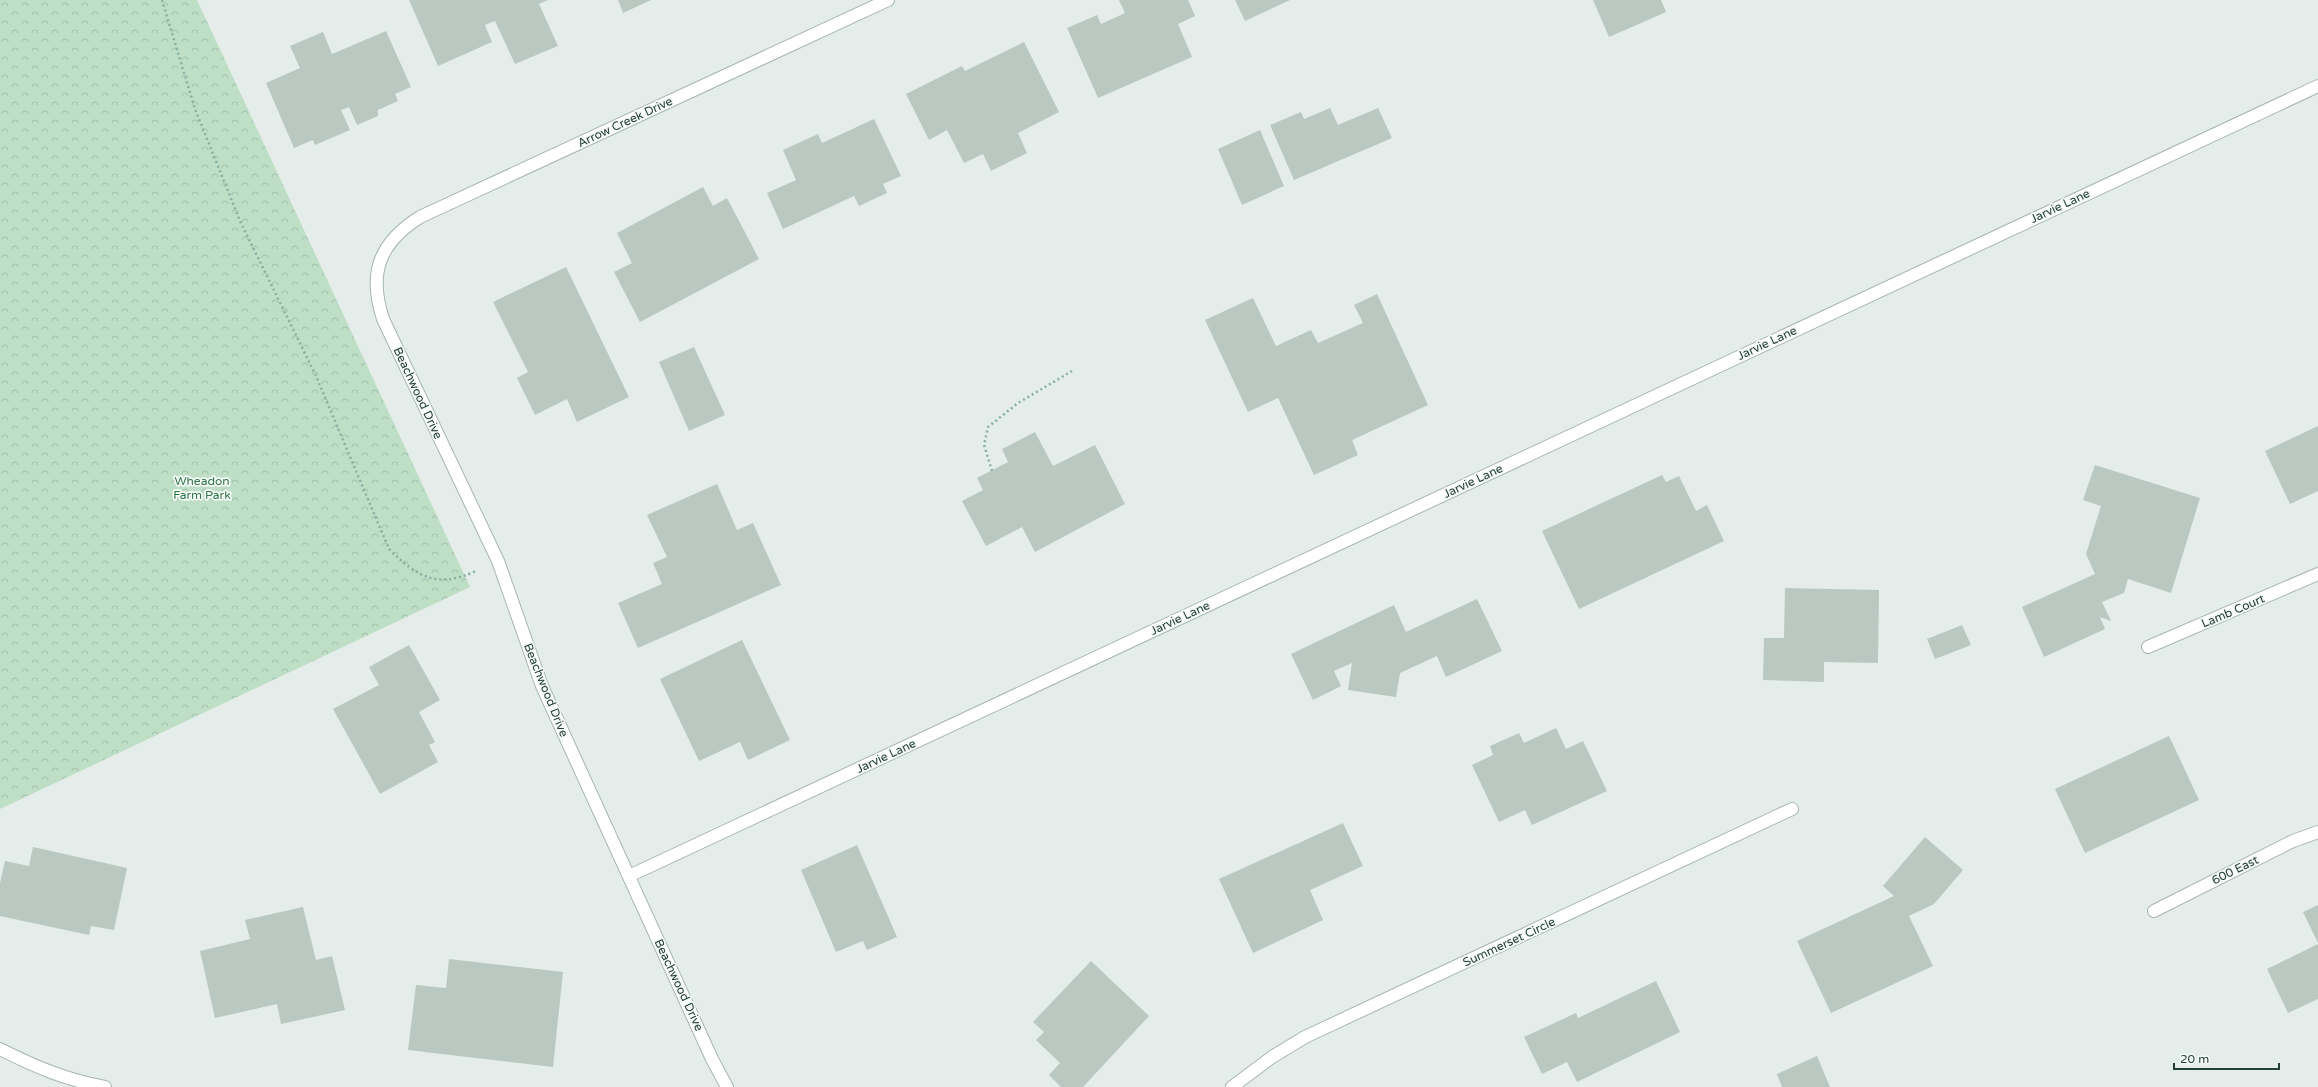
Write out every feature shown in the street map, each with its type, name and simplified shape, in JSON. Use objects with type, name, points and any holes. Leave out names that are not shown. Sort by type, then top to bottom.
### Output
[{"type":"street","name":"Arrow Creek Drive","points":[[379,265],[388,245],[402,229],[420,217],[888,0]]},
{"type":"street","name":"Jarvie Lane","points":[[629,876],[2318,86]]},
{"type":"street","name":"Beachwood Drive","points":[[379,265],[376,282],[377,300],[383,319],[498,561],[542,686],[712,1059],[727,1087]]},
{"type":"street","name":"Lamb Court","points":[[2148,648],[2318,574]]},
{"type":"street","name":"Summerset Circle","points":[[1232,1087],[1272,1057],[1305,1038],[1792,809]]},
{"type":"street","name":"600 East","points":[[2154,911],[2293,841],[2318,832]]},
{"type":"street","points":[[0,1049],[42,1070],[76,1081],[106,1087]]},
{"type":"path","points":[[162,0],[195,109],[240,222],[316,376],[389,549],[408,568],[439,581],[471,574],[498,561]]},
{"type":"path","points":[[992,470],[984,445],[988,427],[1018,403],[1072,371]]},
{"type":"green space","name":"Wheadon Farm Park","points":[[0,0],[197,0],[470,587],[0,809]]},
{"type":"building","points":[[409,0],[548,0],[539,4],[558,46],[515,64],[495,21],[485,25],[492,42],[438,66]]},
{"type":"building","points":[[618,0],[651,0],[623,13]]},
{"type":"building","points":[[1119,0],[1188,0],[1195,16],[1178,24],[1192,57],[1098,98],[1067,28],[1097,15],[1101,24],[1125,13]]},
{"type":"building","points":[[1235,0],[1290,0],[1245,21]]},
{"type":"building","points":[[1593,0],[1661,0],[1666,12],[1609,37]]},
{"type":"building","points":[[386,31],[411,87],[395,94],[398,101],[378,110],[378,116],[357,125],[349,107],[341,110],[350,130],[315,145],[313,140],[294,148],[266,83],[300,68],[290,46],[323,32],[332,54]]},
{"type":"building","points":[[1024,42],[1059,112],[1018,133],[1027,153],[991,171],[983,154],[964,163],[947,130],[929,140],[906,94],[962,66],[965,71]]},
{"type":"building","points":[[1330,108],[1338,125],[1378,108],[1392,138],[1294,180],[1270,125],[1301,112],[1304,119]]},
{"type":"building","points":[[874,119],[901,176],[883,184],[887,193],[859,206],[854,196],[783,229],[767,193],[796,180],[783,150],[818,134],[822,143]]},
{"type":"building","points":[[1260,130],[1284,186],[1242,205],[1218,149]]},
{"type":"building","points":[[703,187],[713,206],[727,198],[759,259],[640,322],[614,272],[632,263],[617,233]]},
{"type":"building","points":[[566,267],[629,397],[577,422],[567,399],[535,415],[517,378],[528,372],[493,302]]},
{"type":"building","points":[[1377,294],[1428,405],[1352,440],[1358,455],[1314,475],[1278,398],[1248,412],[1205,320],[1253,298],[1276,346],[1311,330],[1318,343],[1363,323],[1354,305]]},
{"type":"building","points":[[694,347],[725,415],[689,431],[659,362]]},
{"type":"building","points":[[2318,426],[2318,491],[2290,504],[2265,451]]},
{"type":"building","points":[[1035,432],[1053,466],[1095,445],[1125,504],[1035,552],[1022,527],[986,546],[962,501],[983,490],[977,478],[1008,462],[1002,449]]},
{"type":"building","points":[[2095,465],[2200,498],[2171,593],[2128,579],[2124,593],[2102,602],[2111,621],[2100,617],[2105,629],[2044,657],[2022,607],[2095,574],[2086,554],[2101,506],[2083,500]]},
{"type":"building","points":[[1662,475],[1666,482],[1679,476],[1696,511],[1707,505],[1724,541],[1579,609],[1542,531]]},
{"type":"building","points":[[717,484],[737,530],[753,523],[781,585],[638,648],[618,603],[662,584],[653,563],[667,557],[647,515]]},
{"type":"building","points":[[1785,588],[1879,590],[1878,663],[1824,662],[1824,682],[1763,680],[1764,638],[1784,638]]},
{"type":"building","points":[[1477,599],[1502,651],[1446,677],[1437,656],[1400,673],[1396,697],[1348,690],[1352,663],[1334,671],[1341,686],[1313,700],[1291,654],[1394,605],[1406,632]]},
{"type":"building","points":[[1962,625],[1971,645],[1935,659],[1927,639]]},
{"type":"building","points":[[742,640],[790,740],[748,760],[740,742],[699,761],[660,679]]},
{"type":"building","points":[[409,645],[440,700],[419,712],[435,742],[429,745],[438,762],[380,794],[333,709],[379,685],[369,667]]},
{"type":"building","points":[[1556,728],[1566,749],[1583,741],[1607,791],[1532,825],[1525,810],[1499,822],[1472,765],[1493,755],[1490,746],[1519,733],[1524,743]]},
{"type":"building","points":[[2169,736],[2199,800],[2085,853],[2055,789]]},
{"type":"building","points":[[1343,823],[1363,866],[1310,890],[1323,920],[1253,953],[1219,879]]},
{"type":"building","points":[[1925,837],[1963,870],[1934,904],[1909,916],[1933,966],[1831,1013],[1797,941],[1894,896],[1883,886]]},
{"type":"building","points":[[857,845],[897,937],[867,950],[863,941],[836,952],[801,870]]},
{"type":"building","points":[[33,847],[127,868],[114,930],[91,926],[89,935],[0,916],[0,883],[5,861],[29,866]]},
{"type":"building","points":[[2318,905],[2318,943],[2303,912]]},
{"type":"building","points":[[303,907],[316,960],[332,956],[345,1010],[281,1024],[277,1004],[215,1018],[200,951],[250,939],[245,920]]},
{"type":"building","points":[[2318,944],[2318,999],[2288,1013],[2267,969]]},
{"type":"building","points":[[449,959],[563,972],[553,1067],[408,1050],[416,985],[446,988]]},
{"type":"building","points":[[1091,961],[1149,1016],[1083,1087],[1061,1087],[1049,1075],[1060,1063],[1036,1040],[1044,1032],[1033,1022]]},
{"type":"building","points":[[1656,981],[1680,1032],[1577,1082],[1567,1062],[1542,1074],[1524,1037],[1576,1013],[1578,1018]]},
{"type":"building","points":[[1817,1056],[1830,1087],[1782,1087],[1777,1074]]}]
